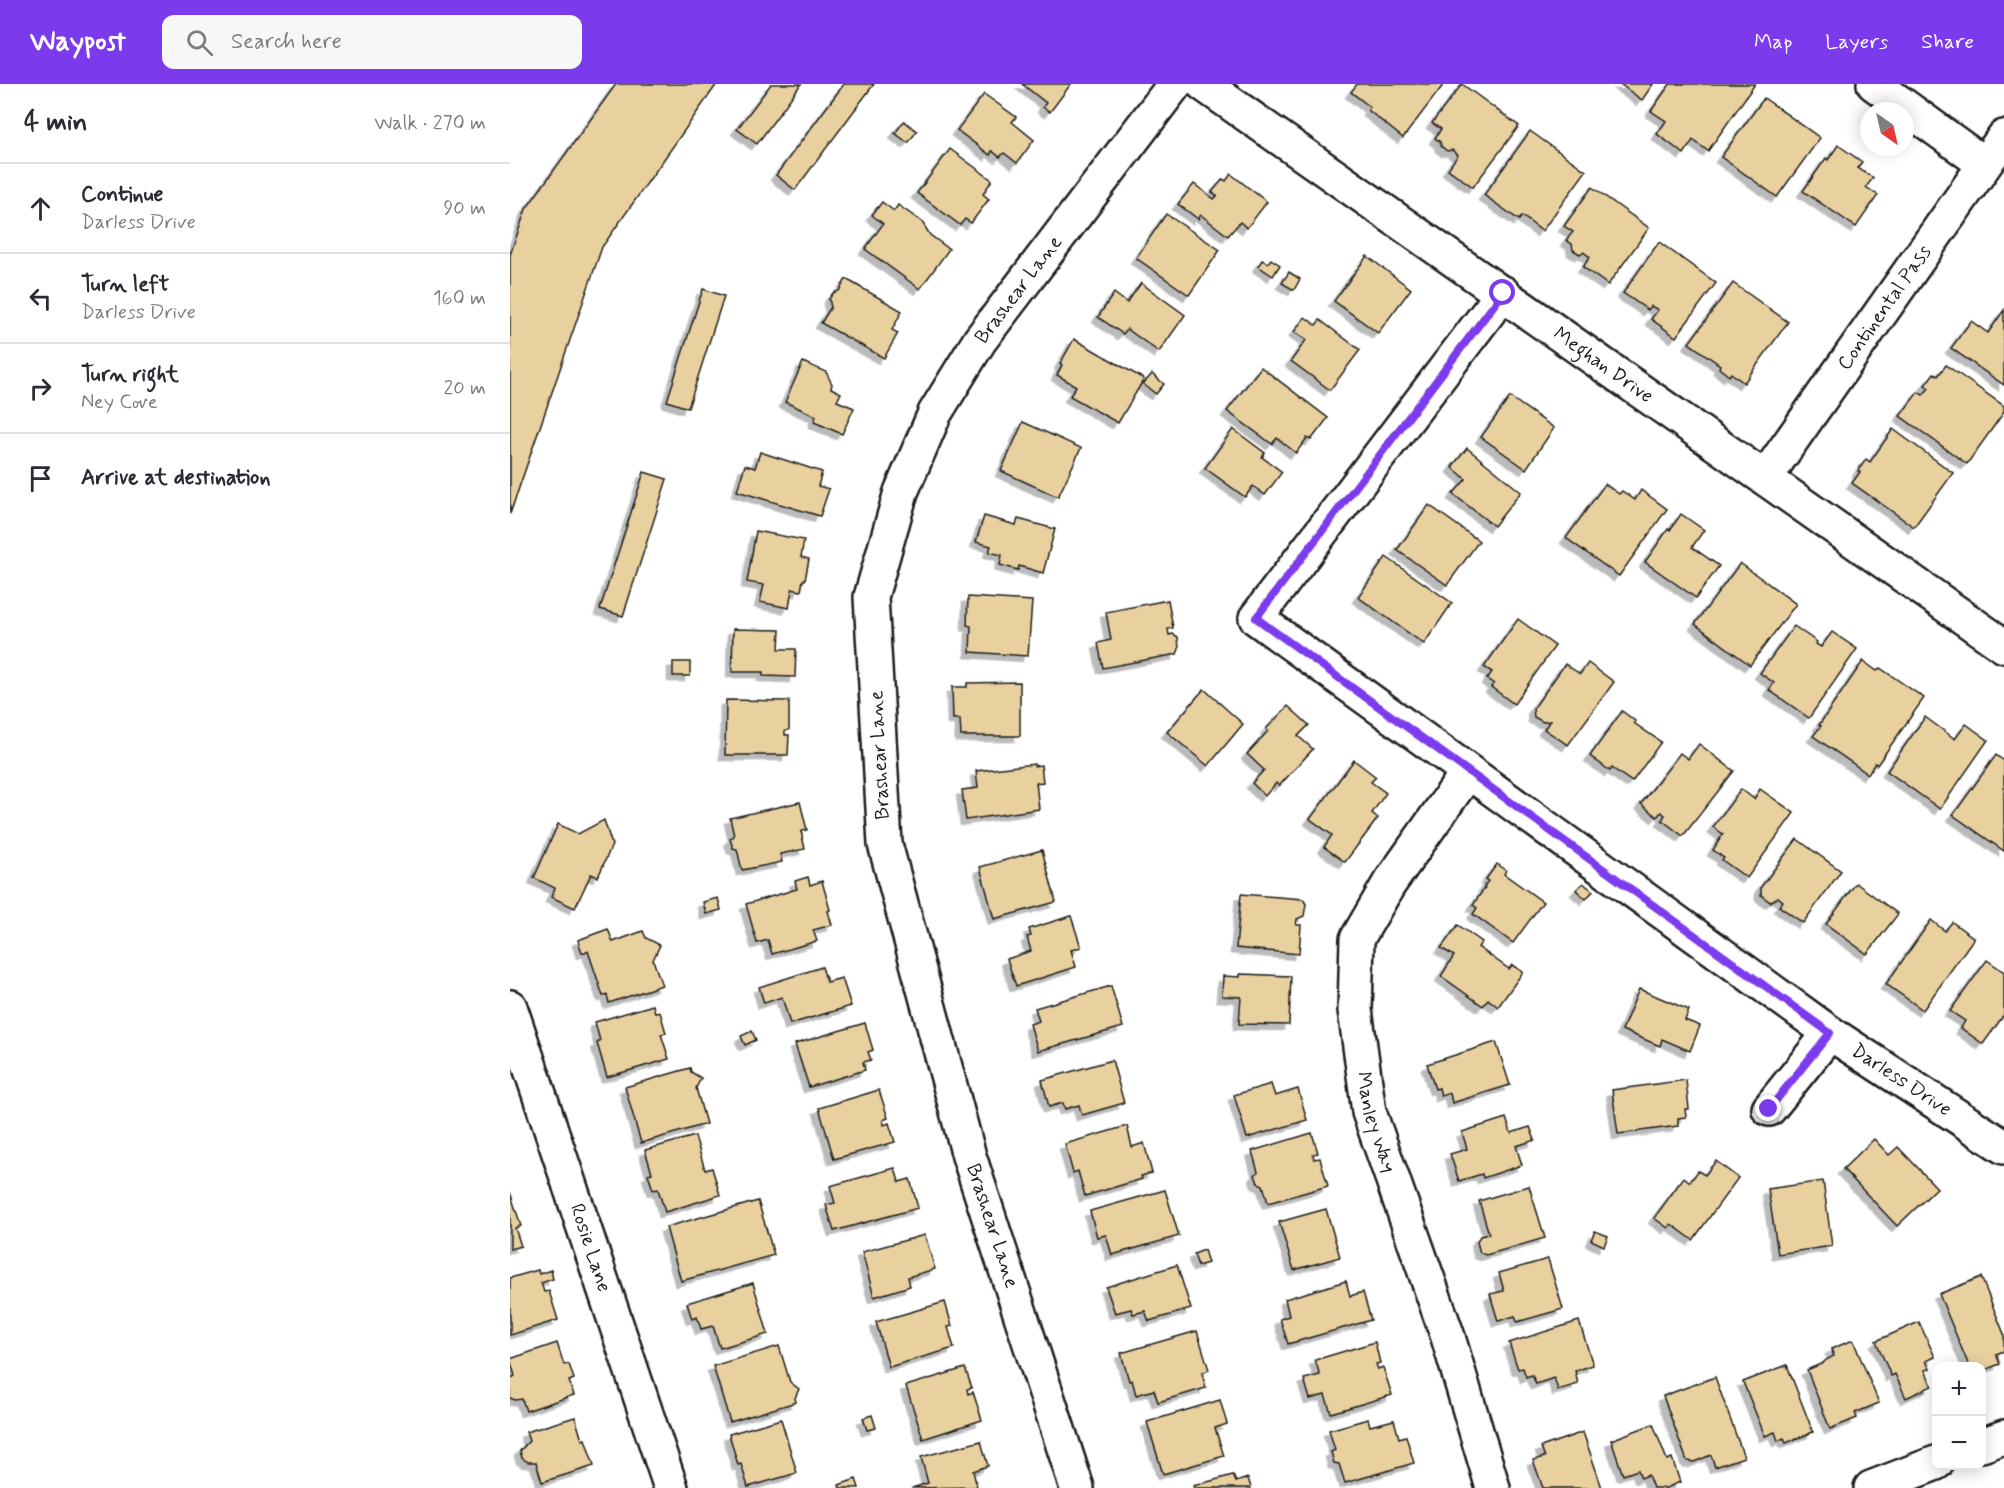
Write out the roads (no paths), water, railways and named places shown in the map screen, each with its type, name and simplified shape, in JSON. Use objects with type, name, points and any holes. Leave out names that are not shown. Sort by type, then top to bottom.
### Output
[{"type":"street","name":"Brashear Lane","points":[[1077,1488],[969,1156],[885,844],[871,597],[901,492],[935,413],[980,340],[1175,84]]},
{"type":"street","name":"Meghan Drive","points":[[1203,84],[2004,646]]},
{"type":"street","points":[[1874,84],[1984,164]]},
{"type":"street","name":"Continental Pass","points":[[1765,478],[2004,137]]},
{"type":"street","name":"Darless Drive","points":[[1503,293],[1256,618],[1830,1033],[2004,1147]]},
{"type":"street","name":"Manley Way","points":[[1468,772],[1389,884],[1357,939],[1355,1010],[1369,1112],[1448,1337],[1493,1488]]},
{"type":"street","name":"Rosie Lane","points":[[510,1007],[671,1488]]},
{"type":"street","points":[[1769,1109],[1830,1033]]},
{"type":"street","points":[[1986,1444],[2004,1437]]},
{"type":"street","points":[[1871,1488],[1932,1465]]}]
